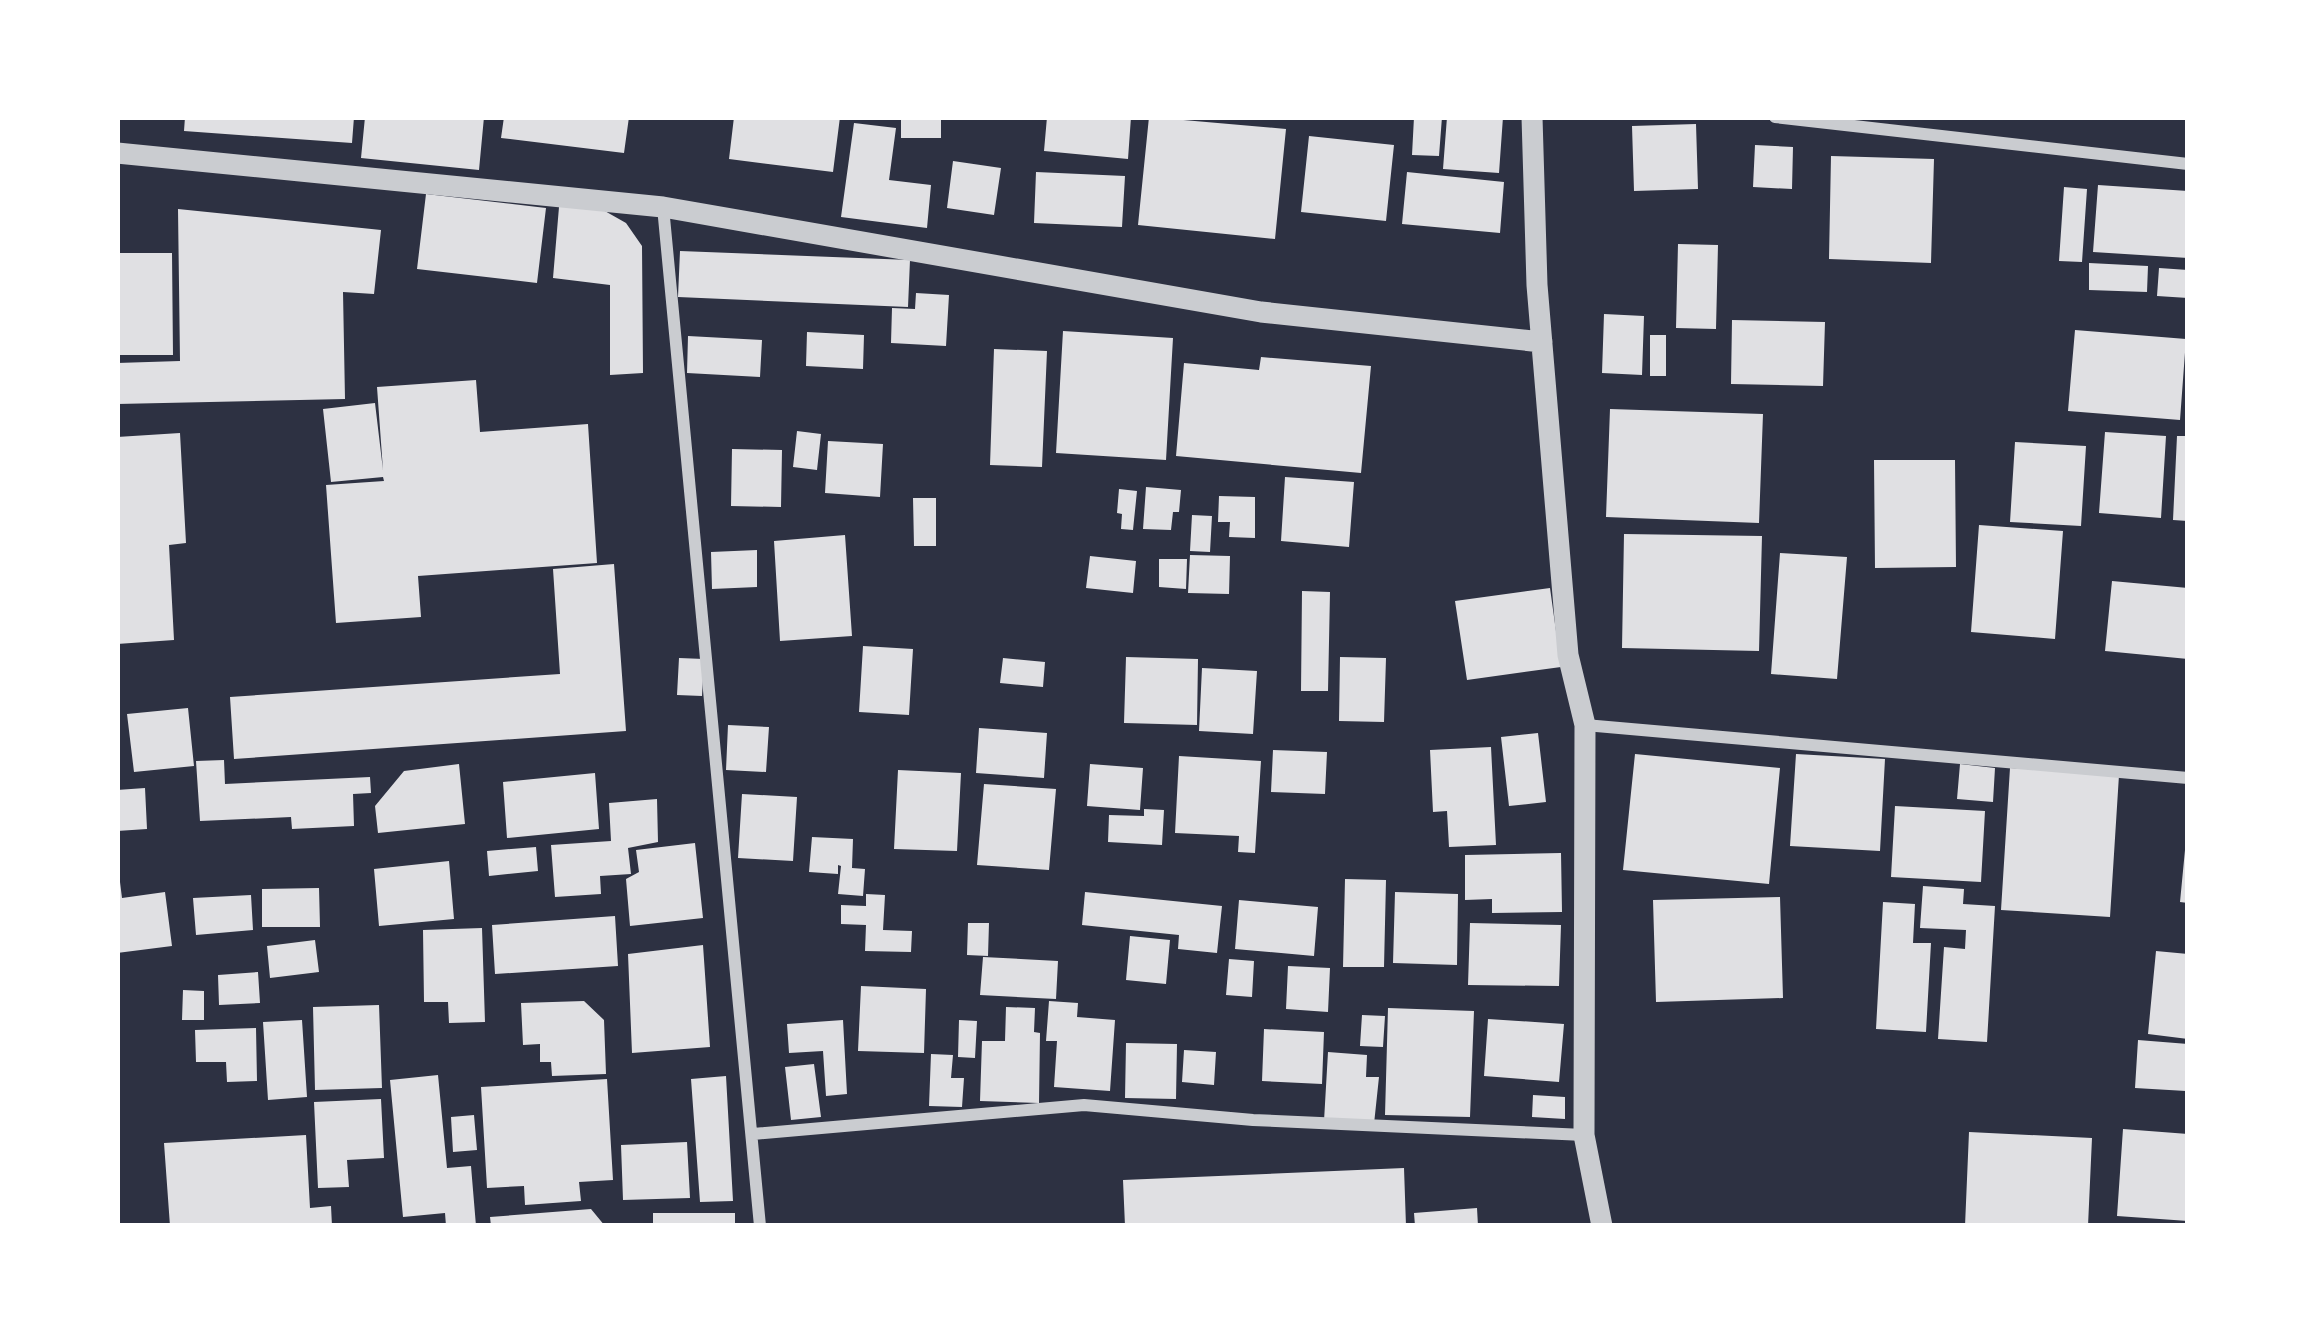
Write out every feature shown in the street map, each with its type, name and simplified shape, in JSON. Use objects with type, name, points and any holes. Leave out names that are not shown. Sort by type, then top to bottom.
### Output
[{"type":"street","points":[[1532,117],[1537,285],[1568,655],[1585,724],[1584,1136],[1602,1226]]},
{"type":"street","points":[[1775,117],[2188,164]]},
{"type":"street","points":[[117,153],[663,207],[1261,312],[1542,342]]},
{"type":"street","points":[[663,207],[760,1226]]},
{"type":"street","points":[[1585,724],[2188,778]]},
{"type":"street","points":[[753,1134],[1084,1105],[1253,1120],[1584,1136]]},
{"type":"building","points":[[185,117],[354,117],[352,143],[184,131]]},
{"type":"building","points":[[365,117],[484,117],[479,170],[361,158]]},
{"type":"building","points":[[504,117],[629,117],[624,153],[501,138]]},
{"type":"building","points":[[734,117],[840,117],[833,172],[729,159]]},
{"type":"building","points":[[901,117],[941,117],[941,138],[901,138]]},
{"type":"building","points":[[1047,117],[1131,117],[1128,159],[1044,151]]},
{"type":"building","points":[[1149,117],[1286,129],[1275,239],[1138,225]]},
{"type":"building","points":[[1414,117],[1442,117],[1439,156],[1412,155]]},
{"type":"building","points":[[1447,117],[1503,117],[1499,173],[1443,169]]},
{"type":"building","points":[[854,123],[896,128],[889,180],[931,185],[927,228],[841,217]]},
{"type":"building","points":[[1696,124],[1698,189],[1634,191],[1632,126]]},
{"type":"building","points":[[1309,136],[1394,145],[1386,221],[1301,212]]},
{"type":"building","points":[[1755,145],[1793,147],[1792,189],[1753,187]]},
{"type":"building","points":[[1831,156],[1934,159],[1931,263],[1829,259]]},
{"type":"building","points":[[953,161],[1001,168],[994,215],[947,208]]},
{"type":"building","points":[[1036,172],[1125,176],[1122,227],[1034,223]]},
{"type":"building","points":[[1407,172],[1504,182],[1500,233],[1402,224]]},
{"type":"building","points":[[2098,185],[2188,191],[2188,258],[2093,252]]},
{"type":"building","points":[[2064,187],[2087,189],[2082,262],[2059,261]]},
{"type":"building","points":[[426,194],[546,208],[537,283],[417,269]]},
{"type":"building","points":[[596,206],[626,223],[642,246],[643,373],[610,375],[610,285],[553,278],[559,207]]},
{"type":"building","points":[[178,209],[381,230],[374,294],[343,292],[345,399],[117,404],[117,363],[180,361]]},
{"type":"building","points":[[1678,244],[1718,245],[1716,329],[1676,328]]},
{"type":"building","points":[[680,251],[910,260],[908,307],[678,297]]},
{"type":"building","points":[[117,253],[172,253],[173,355],[117,355]]},
{"type":"building","points":[[2089,263],[2148,266],[2147,292],[2089,290]]},
{"type":"building","points":[[2159,268],[2188,270],[2188,298],[2157,296]]},
{"type":"building","points":[[916,293],[949,295],[946,346],[891,343],[892,308],[915,309]]},
{"type":"building","points":[[1604,314],[1644,316],[1642,375],[1602,373]]},
{"type":"building","points":[[1732,320],[1825,322],[1823,386],[1731,384]]},
{"type":"building","points":[[2075,330],[2186,339],[2180,420],[2068,411]]},
{"type":"building","points":[[1063,331],[1173,338],[1166,460],[1056,453]]},
{"type":"building","points":[[807,332],[864,335],[863,369],[806,366]]},
{"type":"building","points":[[1650,335],[1666,335],[1666,376],[1650,376]]},
{"type":"building","points":[[688,336],[762,340],[760,377],[687,373]]},
{"type":"building","points":[[994,349],[1047,351],[1042,467],[990,465]]},
{"type":"building","points":[[1261,357],[1371,366],[1361,473],[1176,456],[1184,363],[1259,370]]},
{"type":"building","points":[[476,380],[480,432],[588,424],[597,563],[418,576],[421,617],[336,623],[326,485],[384,481],[383,477],[331,482],[323,409],[375,403],[383,470],[377,387]]},
{"type":"building","points":[[1610,409],[1763,414],[1759,523],[1606,517]]},
{"type":"building","points":[[797,431],[821,434],[817,470],[793,467]]},
{"type":"building","points":[[2105,432],[2166,436],[2161,518],[2099,513]]},
{"type":"building","points":[[180,433],[186,543],[169,545],[174,640],[117,644],[117,437]]},
{"type":"building","points":[[2177,436],[2188,436],[2188,521],[2173,520]]},
{"type":"building","points":[[828,441],[883,444],[880,497],[825,493]]},
{"type":"building","points":[[2015,442],[2086,446],[2081,526],[2010,522]]},
{"type":"building","points":[[732,449],[782,450],[781,507],[731,506]]},
{"type":"building","points":[[1874,460],[1955,460],[1956,567],[1875,568]]},
{"type":"building","points":[[1285,477],[1354,482],[1349,547],[1281,541]]},
{"type":"building","points":[[1146,487],[1181,490],[1171,530],[1143,529]]},
{"type":"building","points":[[1119,489],[1137,491],[1133,530],[1121,529]]},
{"type":"building","points":[[1219,496],[1255,497],[1255,538],[1229,537],[1230,522],[1218,522]]},
{"type":"building","points":[[913,498],[936,498],[936,546],[914,546]]},
{"type":"building","points":[[1192,515],[1212,516],[1210,552],[1190,551]]},
{"type":"building","points":[[1979,525],[2063,531],[2055,639],[1971,632]]},
{"type":"building","points":[[1624,534],[1762,536],[1759,651],[1622,648]]},
{"type":"building","points":[[845,535],[852,636],[780,641],[774,541]]},
{"type":"building","points":[[757,550],[757,587],[712,589],[711,552]]},
{"type":"building","points":[[1780,553],[1847,557],[1837,679],[1771,674]]},
{"type":"building","points":[[1190,555],[1230,556],[1229,594],[1188,593]]},
{"type":"building","points":[[1090,556],[1136,561],[1133,593],[1086,588]]},
{"type":"building","points":[[1159,559],[1187,559],[1186,589],[1159,587]]},
{"type":"building","points":[[614,564],[626,731],[234,759],[230,697],[560,674],[553,569]]},
{"type":"building","points":[[2112,581],[2188,588],[2188,659],[2105,651]]},
{"type":"building","points":[[1550,588],[1561,667],[1467,680],[1455,601]]},
{"type":"building","points":[[1302,591],[1330,592],[1328,691],[1301,691]]},
{"type":"building","points":[[863,646],[913,649],[909,715],[859,712]]},
{"type":"building","points":[[1126,657],[1198,659],[1197,725],[1124,723]]},
{"type":"building","points":[[1340,657],[1386,658],[1384,722],[1339,721]]},
{"type":"building","points":[[679,658],[704,659],[702,696],[677,695]]},
{"type":"building","points":[[1003,658],[1045,662],[1043,687],[1000,683]]},
{"type":"building","points":[[1202,668],[1257,671],[1253,734],[1199,731]]},
{"type":"building","points":[[188,708],[194,766],[134,772],[127,714]]},
{"type":"building","points":[[728,725],[769,727],[766,772],[726,770]]},
{"type":"building","points":[[979,728],[1047,733],[1044,778],[976,773]]},
{"type":"building","points":[[1538,733],[1546,802],[1509,806],[1501,737]]},
{"type":"building","points":[[1491,747],[1496,845],[1449,847],[1447,811],[1433,812],[1430,750]]},
{"type":"building","points":[[1273,750],[1327,752],[1325,794],[1271,792]]},
{"type":"building","points":[[1635,754],[1780,768],[1769,884],[1623,870]]},
{"type":"building","points":[[1796,754],[1885,759],[1880,851],[1790,846]]},
{"type":"building","points":[[1179,756],[1261,761],[1255,853],[1238,852],[1239,836],[1175,833]]},
{"type":"building","points":[[224,760],[225,784],[370,777],[371,793],[353,794],[354,826],[292,829],[291,817],[200,821],[196,761]]},
{"type":"building","points":[[459,764],[465,824],[378,833],[375,806],[404,771]]},
{"type":"building","points":[[1090,764],[1143,768],[1140,810],[1087,806]]},
{"type":"building","points":[[1960,764],[1995,768],[1993,802],[1957,799]]},
{"type":"building","points":[[2010,768],[2119,775],[2110,917],[2001,910]]},
{"type":"building","points":[[898,770],[961,773],[957,851],[894,849]]},
{"type":"building","points":[[595,773],[599,829],[507,838],[503,782]]},
{"type":"building","points":[[984,784],[1056,789],[1049,870],[977,865]]},
{"type":"building","points":[[145,788],[147,829],[117,831],[117,790]]},
{"type":"building","points":[[742,794],[797,797],[793,861],[738,858]]},
{"type":"building","points":[[657,799],[658,842],[628,848],[631,874],[600,876],[601,894],[555,897],[551,845],[611,841],[609,803]]},
{"type":"building","points":[[1895,806],[1985,811],[1981,882],[1891,877]]},
{"type":"building","points":[[1144,809],[1164,810],[1162,845],[1108,842],[1109,815],[1144,816]]},
{"type":"building","points":[[812,837],[853,839],[852,868],[865,869],[863,896],[838,894],[841,866],[838,874],[809,872]]},
{"type":"building","points":[[695,843],[703,918],[630,926],[626,879],[639,872],[636,850]]},
{"type":"building","points":[[536,847],[538,871],[489,876],[487,851]]},
{"type":"building","points":[[2188,851],[2188,903],[2180,902]]},
{"type":"building","points":[[1561,853],[1562,912],[1492,913],[1492,899],[1465,900],[1465,855]]},
{"type":"building","points":[[449,861],[454,919],[379,926],[374,869]]},
{"type":"building","points":[[1345,879],[1386,880],[1384,967],[1343,967]]},
{"type":"building","points":[[120,882],[122,898],[165,892],[172,946],[117,953]]},
{"type":"building","points":[[1923,886],[1964,889],[1963,904],[1995,906],[1987,1042],[1938,1039],[1944,947],[1965,949],[1966,930],[1920,928]]},
{"type":"building","points":[[319,888],[320,927],[262,927],[262,889]]},
{"type":"building","points":[[1085,892],[1222,906],[1217,953],[1178,949],[1179,935],[1082,925]]},
{"type":"building","points":[[1395,892],[1458,894],[1457,965],[1393,963]]},
{"type":"building","points":[[866,894],[885,895],[883,930],[912,931],[911,952],[865,951],[866,925],[841,924],[841,905],[866,906]]},
{"type":"building","points":[[251,895],[253,930],[196,935],[193,898]]},
{"type":"building","points":[[1780,897],[1783,998],[1656,1002],[1653,900]]},
{"type":"building","points":[[1239,900],[1318,907],[1314,956],[1235,949]]},
{"type":"building","points":[[1883,902],[1915,904],[1913,943],[1931,943],[1926,1032],[1876,1029]]},
{"type":"building","points":[[615,916],[618,966],[495,974],[492,925]]},
{"type":"building","points":[[968,923],[989,923],[988,956],[967,955]]},
{"type":"building","points":[[1470,923],[1561,925],[1559,986],[1468,985]]},
{"type":"building","points":[[482,928],[485,1022],[449,1023],[448,1002],[424,1002],[423,930]]},
{"type":"building","points":[[1130,936],[1170,940],[1166,984],[1126,980]]},
{"type":"building","points":[[315,940],[319,972],[270,978],[267,946]]},
{"type":"building","points":[[703,945],[710,1047],[632,1053],[628,954]]},
{"type":"building","points":[[2156,951],[2188,954],[2188,1039],[2148,1034]]},
{"type":"building","points":[[983,957],[1058,961],[1056,999],[980,995]]},
{"type":"building","points":[[1229,959],[1254,961],[1252,997],[1226,995]]},
{"type":"building","points":[[1288,966],[1330,968],[1328,1012],[1286,1009]]},
{"type":"building","points":[[258,972],[260,1003],[219,1005],[218,975]]},
{"type":"building","points":[[861,986],[926,989],[924,1053],[858,1051]]},
{"type":"building","points":[[183,990],[204,991],[204,1020],[182,1020]]},
{"type":"building","points":[[584,1001],[604,1020],[606,1074],[552,1076],[551,1062],[540,1062],[540,1044],[523,1045],[521,1003]]},
{"type":"building","points":[[1049,1001],[1078,1003],[1077,1017],[1115,1020],[1110,1091],[1054,1087],[1057,1041],[1046,1041]]},
{"type":"building","points":[[379,1005],[382,1088],[315,1090],[313,1007]]},
{"type":"building","points":[[1006,1007],[1035,1008],[1034,1032],[1040,1033],[1039,1103],[980,1101],[982,1041],[1005,1041]]},
{"type":"building","points":[[1388,1008],[1474,1011],[1470,1117],[1385,1115]]},
{"type":"building","points":[[1362,1015],[1385,1016],[1383,1047],[1360,1046]]},
{"type":"building","points":[[1488,1019],[1564,1024],[1559,1082],[1484,1076]]},
{"type":"building","points":[[302,1020],[307,1097],[268,1100],[263,1022]]},
{"type":"building","points":[[843,1020],[847,1094],[826,1096],[823,1051],[789,1053],[787,1024]]},
{"type":"building","points":[[959,1020],[977,1021],[975,1058],[958,1057]]},
{"type":"building","points":[[256,1028],[257,1081],[227,1082],[226,1062],[196,1062],[195,1030]]},
{"type":"building","points":[[1264,1029],[1324,1032],[1322,1084],[1262,1081]]},
{"type":"building","points":[[2138,1040],[2188,1044],[2186,1091],[2135,1088]]},
{"type":"building","points":[[1126,1043],[1177,1044],[1176,1099],[1125,1098]]},
{"type":"building","points":[[1184,1050],[1216,1052],[1214,1085],[1182,1082]]},
{"type":"building","points":[[1328,1052],[1367,1055],[1366,1077],[1379,1077],[1374,1124],[1324,1121]]},
{"type":"building","points":[[931,1054],[953,1055],[951,1078],[964,1078],[962,1107],[929,1106]]},
{"type":"building","points":[[814,1064],[821,1117],[791,1120],[785,1067]]},
{"type":"building","points":[[438,1075],[447,1168],[471,1166],[476,1226],[446,1226],[445,1213],[403,1217],[390,1080]]},
{"type":"building","points":[[726,1076],[733,1201],[700,1202],[691,1079]]},
{"type":"building","points":[[607,1079],[613,1180],[579,1182],[581,1201],[525,1205],[524,1186],[487,1188],[481,1087]]},
{"type":"building","points":[[1533,1095],[1565,1097],[1565,1119],[1532,1117]]},
{"type":"building","points":[[381,1099],[384,1158],[347,1160],[349,1187],[318,1188],[314,1102]]},
{"type":"building","points":[[474,1115],[477,1150],[453,1152],[451,1117]]},
{"type":"building","points":[[2123,1129],[2188,1134],[2188,1221],[2117,1216]]},
{"type":"building","points":[[1969,1132],[2092,1138],[2088,1226],[1965,1226]]},
{"type":"building","points":[[306,1135],[310,1208],[331,1206],[332,1226],[170,1226],[164,1143]]},
{"type":"building","points":[[687,1142],[690,1198],[623,1200],[621,1145]]},
{"type":"building","points":[[1404,1168],[1406,1226],[1125,1226],[1123,1180]]},
{"type":"building","points":[[1477,1208],[1478,1226],[1415,1226],[1414,1213]]},
{"type":"building","points":[[591,1209],[605,1226],[491,1226],[490,1217]]},
{"type":"building","points":[[653,1213],[735,1213],[735,1226],[653,1226]]}]
